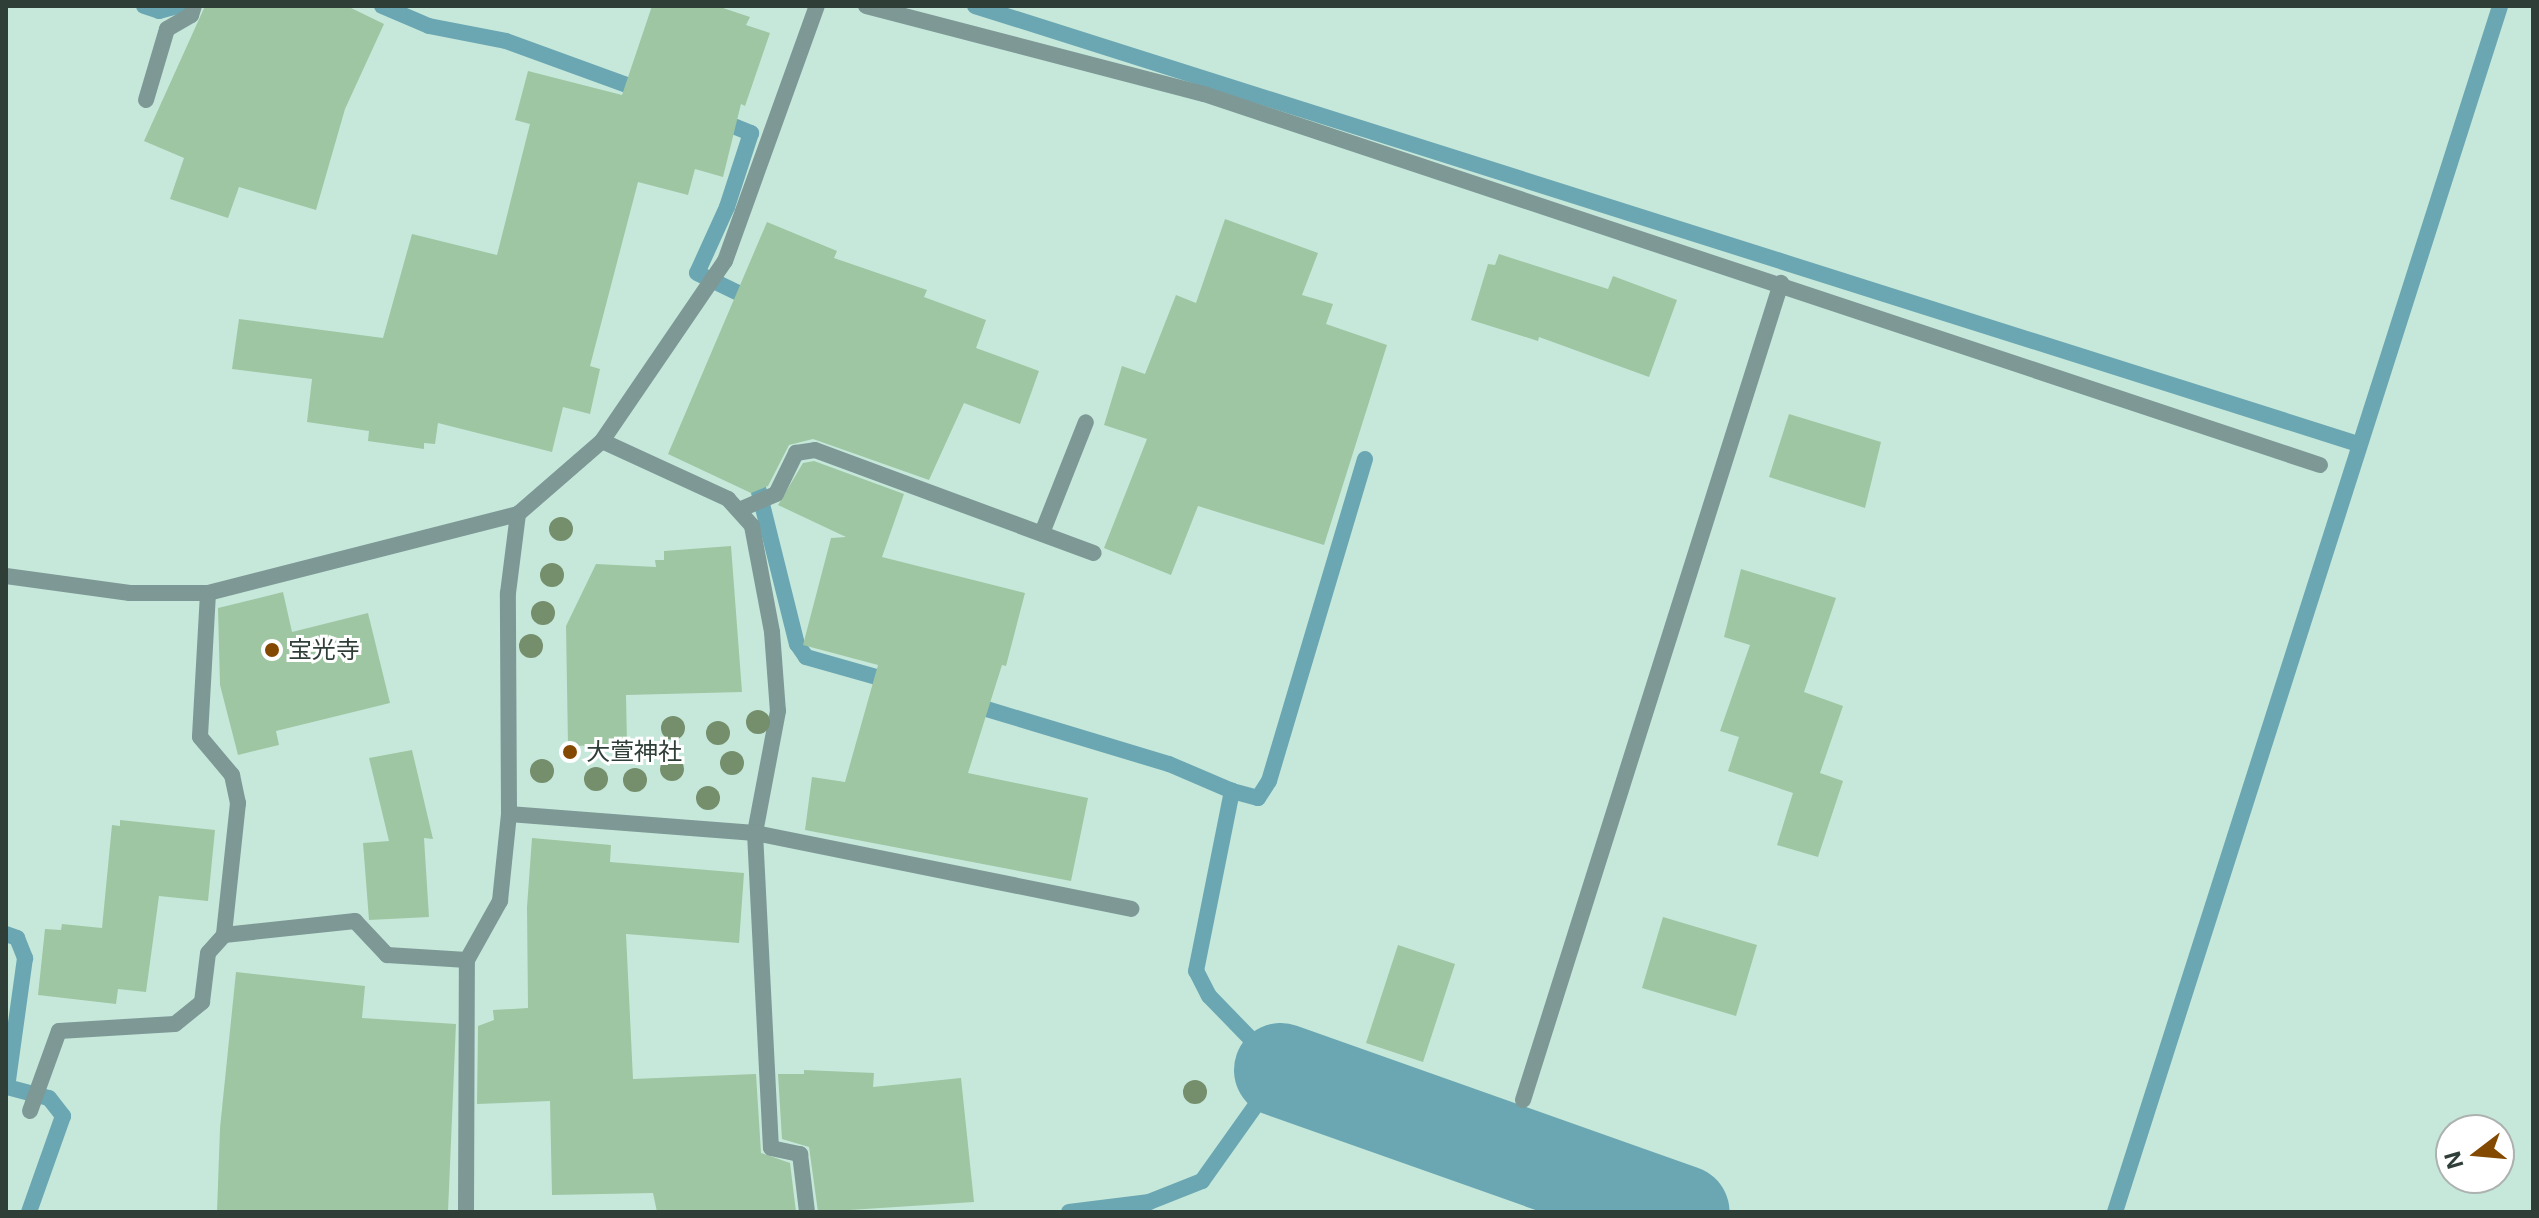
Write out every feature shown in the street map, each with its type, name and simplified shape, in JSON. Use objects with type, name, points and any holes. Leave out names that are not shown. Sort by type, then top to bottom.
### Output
[{"type":"street","points":[[146,100],[167,29],[191,15],[194,6]]},
{"type":"street","points":[[6,576],[130,593],[208,593],[518,514],[602,441],[725,261],[817,6]]},
{"type":"street","points":[[866,6],[914,10],[1204,94],[1781,283],[2320,465]]},
{"type":"street","points":[[1523,1100],[1781,283]]},
{"type":"street","points":[[1042,533],[1086,422]]},
{"type":"street","points":[[602,441],[728,499],[752,526],[772,632],[778,711],[755,833],[771,1148],[800,1154],[807,1212]]},
{"type":"street","points":[[739,510],[776,494],[796,453],[815,450],[1094,553]]},
{"type":"street","points":[[466,1212],[467,960],[500,901],[509,814],[508,593],[518,514]]},
{"type":"street","points":[[30,1111],[59,1031],[175,1024],[202,1002],[208,953],[224,935],[238,803],[232,775],[200,737],[208,593]]},
{"type":"street","points":[[509,814],[755,833],[1131,909]]},
{"type":"street","points":[[224,935],[355,921],[387,955],[467,960]]},
{"type":"building","points":[[205,6],[347,6],[384,24],[345,109],[316,210],[239,187],[228,218],[170,199],[184,158],[144,141]]},
{"type":"building","points":[[652,6],[717,6],[750,17],[746,25],[770,33],[745,106],[741,104],[723,177],[695,169],[688,195],[638,182],[590,366],[600,369],[590,414],[563,407],[552,452],[438,423],[435,444],[424,443],[424,449],[368,441],[369,431],[307,422],[312,379],[232,369],[239,319],[383,338],[412,234],[497,255],[530,124],[515,120],[528,71],[622,95]]},
{"type":"building","points":[[1225,219],[1318,253],[1302,295],[1333,304],[1326,324],[1387,345],[1324,545],[1198,506],[1171,575],[1104,548],[1147,439],[1104,425],[1122,366],[1145,374],[1176,295],[1196,303]]},
{"type":"building","points":[[767,222],[837,251],[834,258],[927,290],[924,297],[986,320],[976,348],[1039,371],[1020,424],[964,403],[929,480],[813,439],[789,445],[768,486],[751,493],[668,454]]},
{"type":"building","points":[[1499,254],[1608,289],[1613,276],[1677,300],[1649,377],[1539,337],[1538,341],[1471,320],[1488,264],[1495,265]]},
{"type":"building","points":[[1789,414],[1881,442],[1865,508],[1769,477]]},
{"type":"building","points":[[814,461],[904,494],[882,557],[1025,593],[1006,666],[1002,665],[968,773],[1088,798],[1071,881],[805,830],[812,777],[845,782],[878,665],[803,645],[831,538],[846,537],[778,505],[803,463]]},
{"type":"building","points":[[731,546],[742,692],[626,695],[627,745],[568,746],[566,626],[596,564],[656,567],[655,560],[664,560],[664,551]]},
{"type":"building","points":[[1741,569],[1836,598],[1804,692],[1843,706],[1820,773],[1843,781],[1818,857],[1777,845],[1793,793],[1728,771],[1739,737],[1720,731],[1750,645],[1724,637]]},
{"type":"building","points":[[283,592],[292,632],[368,613],[390,703],[276,731],[279,745],[238,755],[220,685],[218,608]]},
{"type":"building","points":[[412,750],[433,839],[424,838],[429,917],[369,920],[363,843],[389,841],[369,758]]},
{"type":"building","points":[[120,820],[215,830],[208,901],[159,896],[146,992],[118,989],[116,1004],[38,995],[45,929],[61,930],[62,924],[102,928],[112,825],[120,826]]},
{"type":"building","points":[[532,838],[611,845],[610,862],[744,873],[739,943],[626,934],[633,1079],[756,1074],[761,1153],[790,1163],[796,1212],[657,1212],[653,1193],[552,1195],[550,1101],[477,1104],[478,1026],[494,1020],[493,1010],[528,1008],[527,907]]},
{"type":"building","points":[[1663,917],[1757,945],[1736,1016],[1642,988]]},
{"type":"building","points":[[1398,945],[1455,964],[1423,1062],[1366,1043]]},
{"type":"building","points":[[236,972],[365,986],[362,1018],[456,1024],[448,1212],[217,1212],[220,1128]]},
{"type":"building","points":[[804,1070],[874,1073],[873,1087],[961,1078],[974,1202],[818,1212],[809,1147],[782,1139],[778,1074],[804,1074]]},
{"type":"waterway","points":[[144,6],[159,11],[178,6]]},
{"type":"waterway","points":[[382,6],[429,26],[506,41],[646,92]]},
{"type":"waterway","points":[[975,6],[2358,444]]},
{"type":"waterway","points":[[2115,1212],[2500,6]]},
{"type":"waterway","points":[[716,119],[751,133],[727,207],[697,273],[755,301]]},
{"type":"waterway","points":[[1069,1212],[1149,1202],[1202,1181],[1281,1070],[1209,996],[1196,971],[1232,791],[1258,798],[1269,781],[1365,459]]},
{"type":"waterway","points":[[758,488],[797,644],[806,657],[894,682]]},
{"type":"waterway","points":[[970,704],[1169,764],[1232,791]]},
{"type":"waterway","points":[[6,934],[17,938],[25,958],[7,1087],[49,1098],[63,1116],[29,1212]]},
{"type":"waterway","points":[[1281,1070],[1683,1212]]},
{"type":"place","name":"宝光寺","points":[[272,650]]},
{"type":"place","name":"大萱神社","points":[[570,752]]}]
